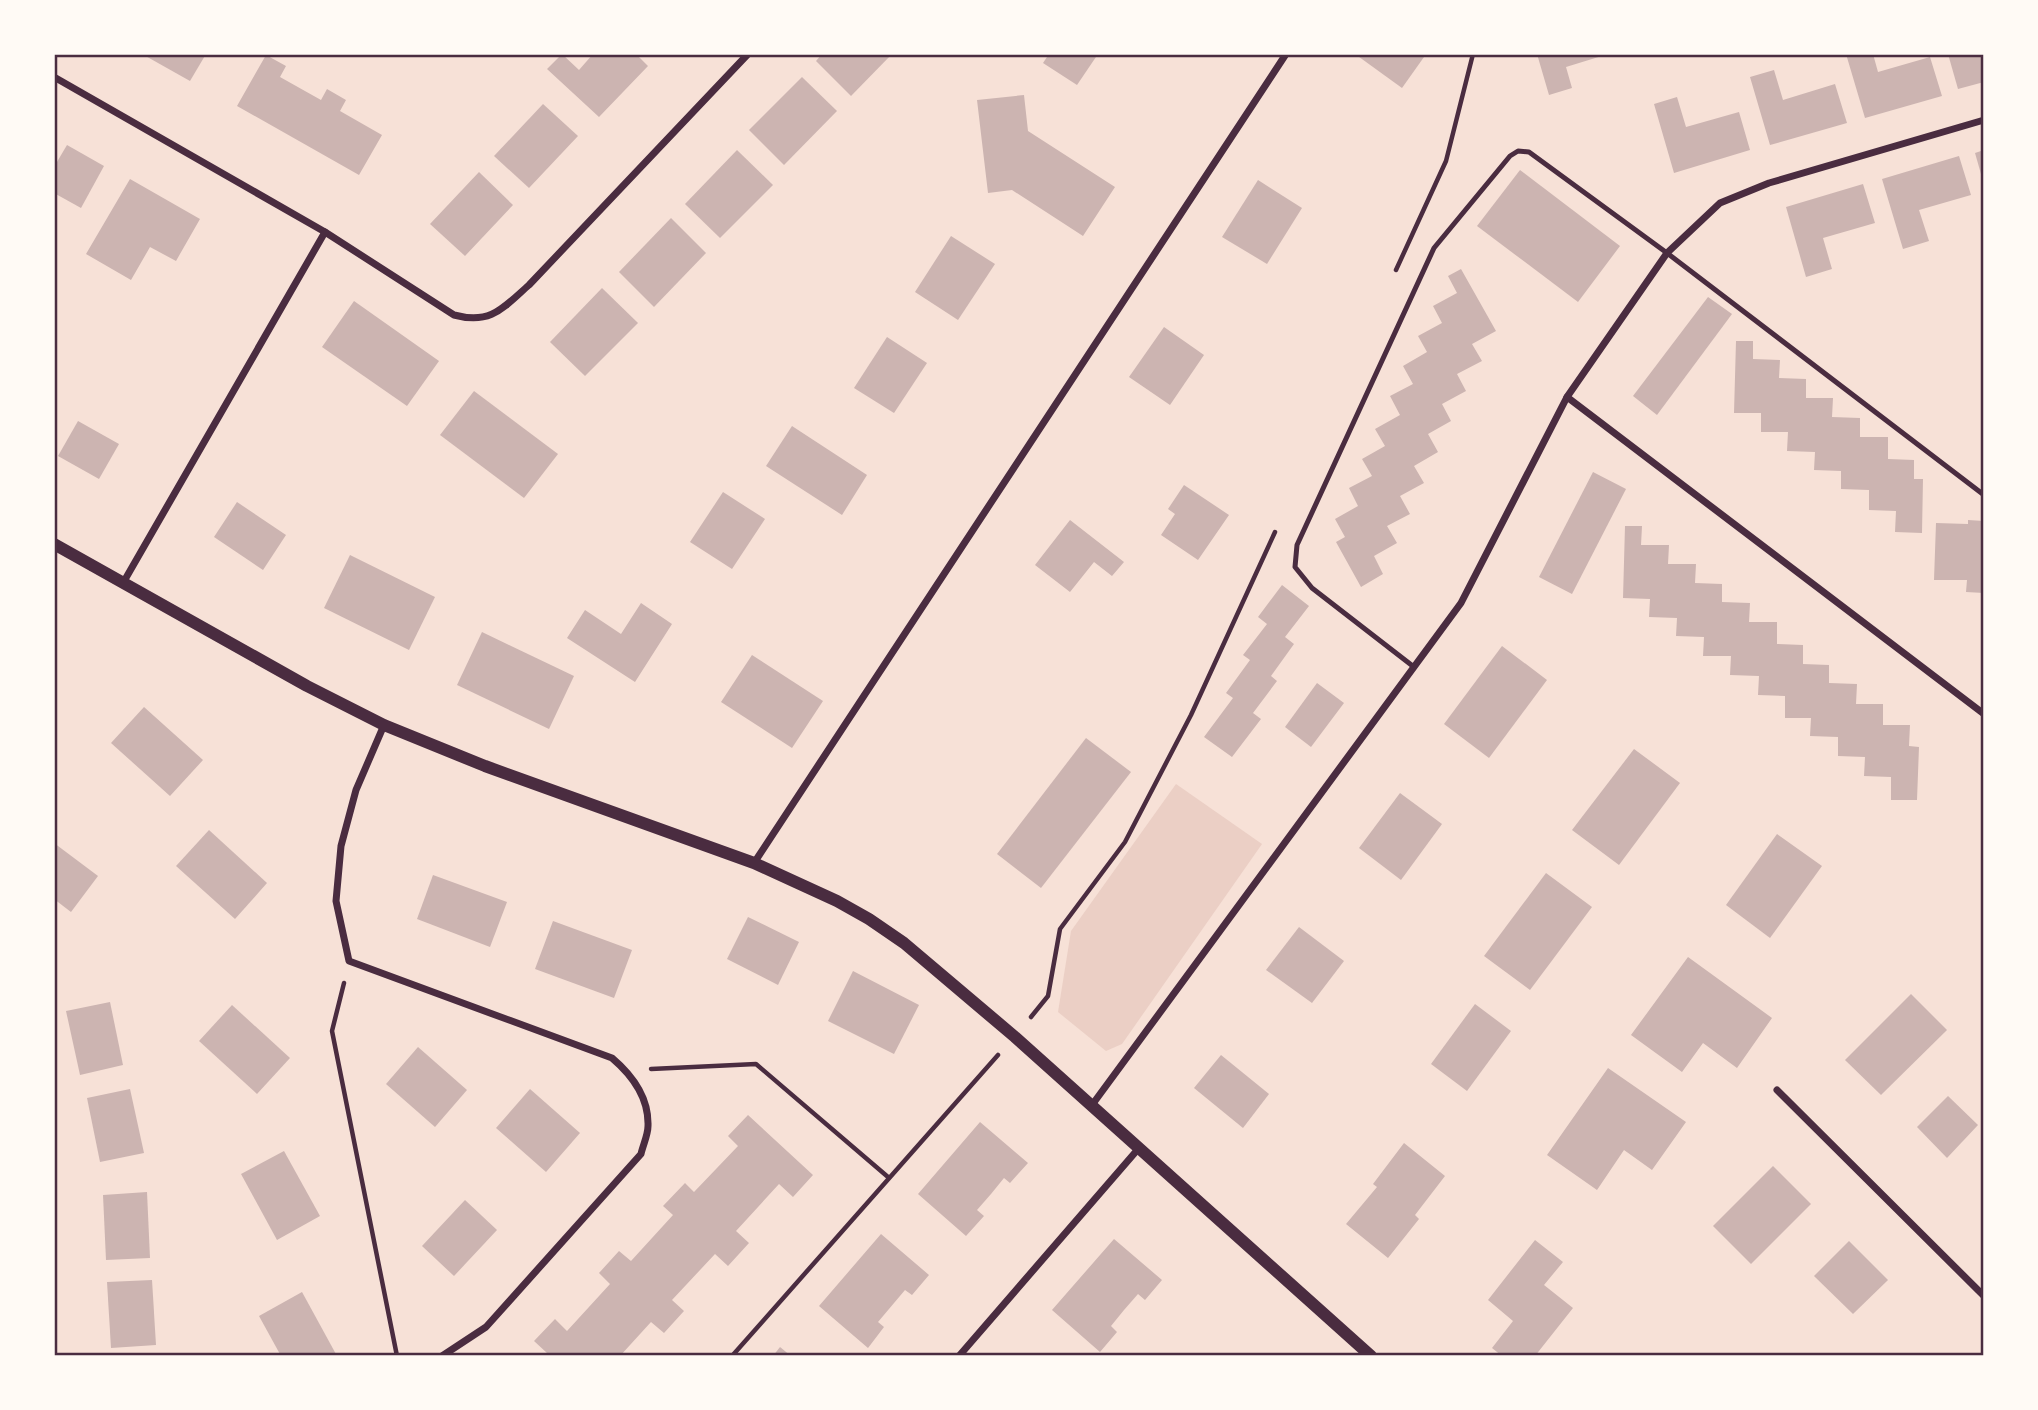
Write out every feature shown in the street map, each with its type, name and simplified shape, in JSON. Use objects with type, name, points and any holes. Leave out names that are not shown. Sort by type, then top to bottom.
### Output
[{"type":"street","points":[[54,77],[324,232],[454,315],[471,319],[499,312],[529,285],[748,54]]},
{"type":"street","points":[[754,863],[1286,54]]},
{"type":"street","points":[[1092,1104],[1461,603],[1567,397],[1667,253],[1720,203],[1769,183],[1984,120]]},
{"type":"street","points":[[123,583],[324,232]]},
{"type":"street","points":[[1567,397],[1984,714]]},
{"type":"street","points":[[54,544],[384,725],[485,765],[754,863],[837,901],[869,919],[904,943],[1016,1037],[1371,1356]]},
{"type":"street","points":[[384,725],[356,790],[341,846],[336,901],[349,961],[612,1058],[629,1072],[645,1101],[648,1126],[641,1154],[485,1327],[442,1356]]},
{"type":"street","points":[[1777,1090],[1984,1296]]},
{"type":"street","points":[[959,1356],[1139,1148]]},
{"type":"lane","points":[[1414,667],[1311,588],[1295,567],[1297,545],[1434,248],[1510,156],[1518,151],[1529,152],[1667,253],[1984,495]]},
{"type":"path","points":[[1394,275],[1446,161],[1473,54]]},
{"type":"path","points":[[732,1356],[1016,1037],[1048,996],[1060,929],[1125,842],[1191,715],[1278,527]]},
{"type":"path","points":[[349,961],[332,1031],[397,1356]]},
{"type":"path","points":[[629,1072],[663,1067],[756,1065],[888,1178]]},
{"type":"shaded area","points":[[1176,784],[1262,844],[1122,1044],[1106,1051],[1058,1012],[1071,931]]},
{"type":"building","points":[[142,54],[206,54],[190,81]]},
{"type":"building","points":[[562,54],[579,70],[593,54],[636,54],[648,66],[599,117],[547,69]]},
{"type":"building","points":[[822,54],[892,54],[851,96],[816,61]]},
{"type":"building","points":[[1049,54],[1098,54],[1077,85],[1043,63]]},
{"type":"building","points":[[1355,54],[1419,54],[1424,57],[1402,88]]},
{"type":"building","points":[[1537,54],[1605,55],[1566,67],[1572,88],[1549,95]]},
{"type":"building","points":[[1846,54],[1873,54],[1878,72],[1930,57],[1942,96],[1865,118]]},
{"type":"building","points":[[1948,54],[1984,54],[1984,82],[1958,89]]},
{"type":"building","points":[[266,55],[286,66],[280,77],[321,100],[327,89],[346,100],[340,111],[382,135],[359,175],[237,106]]},
{"type":"building","points":[[1774,70],[1783,100],[1835,84],[1847,123],[1770,145],[1750,77]]},
{"type":"building","points":[[802,77],[837,111],[784,165],[749,130]]},
{"type":"building","points":[[1024,95],[1028,131],[1115,187],[1083,236],[1012,190],[988,193],[977,100]]},
{"type":"building","points":[[1677,97],[1686,127],[1739,112],[1750,150],[1674,173],[1654,104]]},
{"type":"building","points":[[543,104],[578,136],[529,188],[494,156]]},
{"type":"building","points":[[67,145],[104,166],[81,208],[54,193],[54,167]]},
{"type":"building","points":[[737,150],[773,185],[720,238],[685,204]]},
{"type":"building","points":[[1984,150],[1984,181],[1983,181],[1975,153]]},
{"type":"building","points":[[1959,156],[1971,195],[1919,210],[1929,241],[1903,249],[1882,179]]},
{"type":"building","points":[[1520,170],[1620,246],[1578,302],[1477,226]]},
{"type":"building","points":[[479,172],[513,205],[465,256],[430,224]]},
{"type":"building","points":[[130,179],[200,219],[176,261],[150,247],[131,280],[86,254]]},
{"type":"building","points":[[1258,180],[1302,208],[1267,264],[1222,237]]},
{"type":"building","points":[[1863,184],[1875,223],[1823,238],[1832,269],[1806,277],[1786,207]]},
{"type":"building","points":[[671,218],[706,253],[654,307],[619,272]]},
{"type":"building","points":[[951,236],[995,264],[958,320],[915,292]]},
{"type":"building","points":[[1461,269],[1496,331],[1472,344],[1482,361],[1457,374],[1466,391],[1442,404],[1451,421],[1428,434],[1438,452],[1414,466],[1424,483],[1400,496],[1410,514],[1387,526],[1397,543],[1374,556],[1383,574],[1361,587],[1336,542],[1345,537],[1335,519],[1358,506],[1349,488],[1372,476],[1362,459],[1385,446],[1375,429],[1400,415],[1390,396],[1413,384],[1403,366],[1427,352],[1418,336],[1442,323],[1433,306],[1457,293],[1448,276]]},
{"type":"building","points":[[602,288],[638,323],[585,376],[550,342]]},
{"type":"building","points":[[1708,297],[1732,314],[1657,415],[1633,396]]},
{"type":"building","points":[[354,301],[439,361],[407,406],[322,347]]},
{"type":"building","points":[[1164,327],[1204,355],[1170,405],[1129,377]]},
{"type":"building","points":[[887,337],[927,363],[894,413],[854,388]]},
{"type":"building","points":[[1736,341],[1753,341],[1753,359],[1780,360],[1779,378],[1806,379],[1806,398],[1833,398],[1832,417],[1860,418],[1860,437],[1888,437],[1888,459],[1914,460],[1914,479],[1923,479],[1922,533],[1895,532],[1896,511],[1869,510],[1869,490],[1841,489],[1841,471],[1814,470],[1815,452],[1787,451],[1788,432],[1761,432],[1761,413],[1734,413]]},
{"type":"building","points":[[474,391],[558,454],[524,498],[440,435]]},
{"type":"building","points":[[78,421],[119,444],[99,479],[58,456]]},
{"type":"building","points":[[792,426],[867,475],[842,515],[766,466]]},
{"type":"building","points":[[1593,472],[1626,489],[1572,594],[1539,577]]},
{"type":"building","points":[[1184,485],[1229,515],[1198,560],[1161,535],[1175,514],[1168,509]]},
{"type":"building","points":[[723,492],[765,519],[732,569],[690,542]]},
{"type":"building","points":[[237,502],[286,535],[263,570],[214,537]]},
{"type":"building","points":[[1070,520],[1124,562],[1112,576],[1094,562],[1070,592],[1035,565]]},
{"type":"building","points":[[1968,520],[1984,521],[1984,593],[1966,592],[1967,580],[1934,580],[1936,523],[1968,524]]},
{"type":"building","points":[[1625,526],[1642,526],[1641,545],[1669,545],[1668,564],[1696,564],[1695,583],[1722,584],[1722,602],[1750,603],[1749,622],[1777,622],[1777,644],[1803,645],[1803,664],[1829,665],[1829,683],[1857,684],[1856,704],[1883,704],[1883,725],[1910,725],[1909,746],[1919,747],[1917,800],[1891,800],[1891,777],[1864,776],[1865,757],[1838,756],[1838,737],[1810,736],[1811,718],[1785,718],[1785,696],[1758,695],[1759,676],[1730,675],[1731,656],[1703,656],[1704,637],[1676,636],[1677,618],[1649,617],[1650,599],[1623,598]]},
{"type":"building","points":[[350,555],[435,597],[409,650],[324,608]]},
{"type":"building","points":[[1282,585],[1309,606],[1285,637],[1294,644],[1271,676],[1277,681],[1253,713],[1261,719],[1232,757],[1204,737],[1233,698],[1226,693],[1250,660],[1243,655],[1267,624],[1258,617]]},
{"type":"building","points":[[641,603],[672,624],[635,682],[567,638],[585,610],[621,634]]},
{"type":"building","points":[[482,632],[574,676],[549,729],[457,685]]},
{"type":"building","points":[[1502,646],[1547,680],[1489,758],[1444,724]]},
{"type":"building","points":[[752,655],[823,701],[792,748],[721,702]]},
{"type":"building","points":[[1317,683],[1344,703],[1311,747],[1285,727]]},
{"type":"building","points":[[144,707],[203,760],[170,796],[111,743]]},
{"type":"building","points":[[1086,738],[1131,772],[1041,888],[997,854]]},
{"type":"building","points":[[1634,749],[1680,783],[1619,865],[1572,830]]},
{"type":"building","points":[[1400,793],[1442,824],[1401,880],[1359,848]]},
{"type":"building","points":[[209,830],[267,883],[235,919],[176,866]]},
{"type":"building","points":[[1777,834],[1822,866],[1770,938],[1726,905]]},
{"type":"building","points":[[54,843],[98,876],[71,912],[54,899]]},
{"type":"building","points":[[1546,873],[1592,907],[1530,990],[1484,956]]},
{"type":"building","points":[[433,875],[507,902],[490,947],[417,919]]},
{"type":"building","points":[[748,917],[799,942],[778,985],[727,959]]},
{"type":"building","points":[[553,921],[632,950],[614,998],[535,969]]},
{"type":"building","points":[[1299,927],[1344,961],[1312,1003],[1266,970]]},
{"type":"building","points":[[1688,957],[1772,1018],[1737,1068],[1703,1043],[1682,1072],[1631,1035]]},
{"type":"building","points":[[853,971],[919,1005],[894,1054],[828,1021]]},
{"type":"building","points":[[1911,994],[1947,1030],[1881,1095],[1845,1060]]},
{"type":"building","points":[[110,1002],[123,1065],[80,1075],[66,1011]]},
{"type":"building","points":[[1475,1004],[1511,1031],[1467,1091],[1431,1064]]},
{"type":"building","points":[[232,1005],[290,1058],[257,1094],[199,1041]]},
{"type":"building","points":[[418,1047],[467,1090],[435,1127],[386,1084]]},
{"type":"building","points":[[1221,1055],[1269,1094],[1243,1128],[1194,1088]]},
{"type":"building","points":[[1608,1068],[1686,1122],[1652,1170],[1624,1150],[1597,1190],[1547,1155]]},
{"type":"building","points":[[130,1089],[144,1153],[100,1162],[87,1098]]},
{"type":"building","points":[[530,1089],[580,1133],[546,1172],[496,1128]]},
{"type":"building","points":[[1948,1096],[1978,1125],[1947,1158],[1917,1127]]},
{"type":"building","points":[[748,1115],[813,1175],[793,1197],[779,1184],[736,1231],[749,1243],[728,1266],[715,1254],[672,1300],[684,1311],[664,1333],[651,1322],[620,1356],[544,1356],[547,1353],[534,1341],[555,1319],[567,1331],[610,1284],[599,1273],[619,1251],[631,1261],[673,1215],[663,1206],[685,1183],[694,1192],[738,1146],[728,1136]]},
{"type":"building","points":[[980,1122],[1028,1163],[1010,1183],[1004,1178],[977,1210],[984,1216],[966,1236],[918,1194]]},
{"type":"building","points":[[1404,1143],[1445,1176],[1415,1215],[1419,1219],[1388,1258],[1346,1224],[1377,1187],[1373,1184]]},
{"type":"building","points":[[284,1151],[320,1216],[277,1240],[241,1174]]},
{"type":"building","points":[[1773,1166],[1811,1204],[1751,1264],[1713,1226]]},
{"type":"building","points":[[147,1192],[150,1258],[106,1260],[103,1195]]},
{"type":"building","points":[[465,1200],[497,1230],[454,1276],[422,1246]]},
{"type":"building","points":[[881,1234],[929,1275],[912,1295],[905,1290],[878,1322],[884,1327],[868,1348],[819,1306]]},
{"type":"building","points":[[1114,1239],[1162,1280],[1145,1300],[1138,1294],[1124,1310],[1111,1326],[1117,1332],[1100,1352],[1052,1310]]},
{"type":"building","points":[[1535,1240],[1563,1262],[1544,1285],[1573,1308],[1535,1356],[1502,1356],[1492,1348],[1513,1321],[1488,1300]]},
{"type":"building","points":[[1849,1241],[1888,1280],[1853,1314],[1814,1276]]},
{"type":"building","points":[[152,1280],[156,1345],[111,1348],[107,1282]]},
{"type":"building","points":[[302,1292],[337,1356],[281,1356],[259,1316]]},
{"type":"building","points":[[780,1347],[791,1356],[773,1356]]}]
